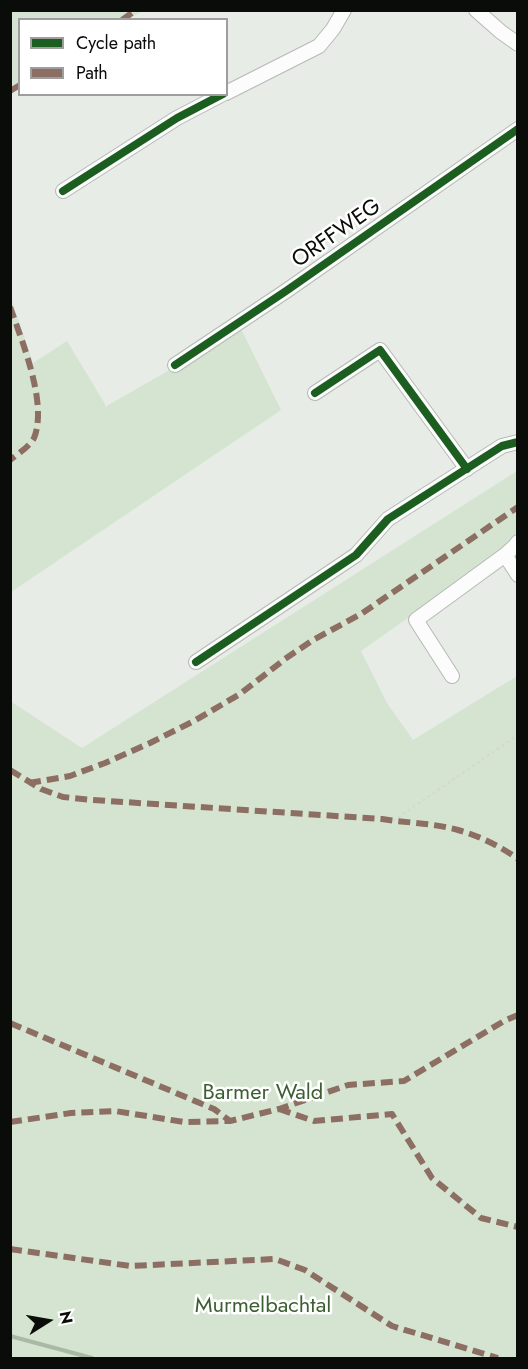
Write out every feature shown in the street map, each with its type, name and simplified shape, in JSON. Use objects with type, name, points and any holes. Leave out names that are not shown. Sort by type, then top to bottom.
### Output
[{"type":"street","points":[[228,92],[319,46],[333,29],[344,10]]},
{"type":"street","points":[[476,10],[518,44]]},
{"type":"street","points":[[63,191],[177,118],[221,96]]},
{"type":"street","name":"ORFFWEG","points":[[175,365],[286,291],[518,129]]},
{"type":"street","points":[[315,393],[380,350],[467,469]]},
{"type":"street","points":[[195,662],[356,555],[388,519],[502,446],[518,442]]},
{"type":"street","points":[[452,676],[416,620],[505,555],[518,542]]},
{"type":"street","points":[[505,555],[518,575]]},
{"type":"path","points":[[393,821],[518,735]]},
{"type":"green space","points":[[11,10],[143,10],[130,18],[18,18],[18,89],[11,94]]},
{"type":"green space","points":[[10,295],[33,363],[67,341],[105,407],[241,329],[281,410],[11,592]]},
{"type":"green space","name":"Barmer Wald","points":[[517,471],[517,531],[507,548],[361,651],[387,703],[413,740],[517,676],[517,1358],[11,1358],[10,701],[82,748]]},
{"type":"waterway","points":[[10,1336],[92,1358]]},
{"type":"marked path","points":[[125,18],[136,10]]},
{"type":"marked path","points":[[10,91],[18,86]]},
{"type":"marked path","points":[[10,307],[32,372],[38,408],[34,438],[27,447],[10,460]]},
{"type":"marked path","points":[[29,783],[70,776],[105,763],[194,721],[240,694],[313,640],[361,614],[518,507]]},
{"type":"marked path","points":[[10,770],[41,789],[63,797],[382,819],[439,826],[481,838],[518,859]]},
{"type":"marked path","points":[[10,1122],[71,1113],[115,1111],[184,1122],[230,1121],[279,1109],[348,1085],[404,1081],[504,1021],[518,1015]]},
{"type":"marked path","points":[[10,1023],[214,1109],[230,1121]]},
{"type":"marked path","points":[[279,1109],[314,1121],[392,1114],[432,1178],[481,1218],[518,1227]]},
{"type":"marked path","points":[[10,1249],[130,1266],[275,1259],[305,1270],[392,1326],[498,1358]]},
{"type":"cycle path","points":[[63,191],[177,118],[219,96]]},
{"type":"cycle path","points":[[175,365],[286,291],[518,129]]},
{"type":"cycle path","points":[[315,393],[380,350],[467,469]]},
{"type":"cycle path","points":[[196,662],[356,555],[388,519],[502,446],[518,442]]},
{"type":"park label","name":"Murmelbachtal","points":[[263,1307]]}]
